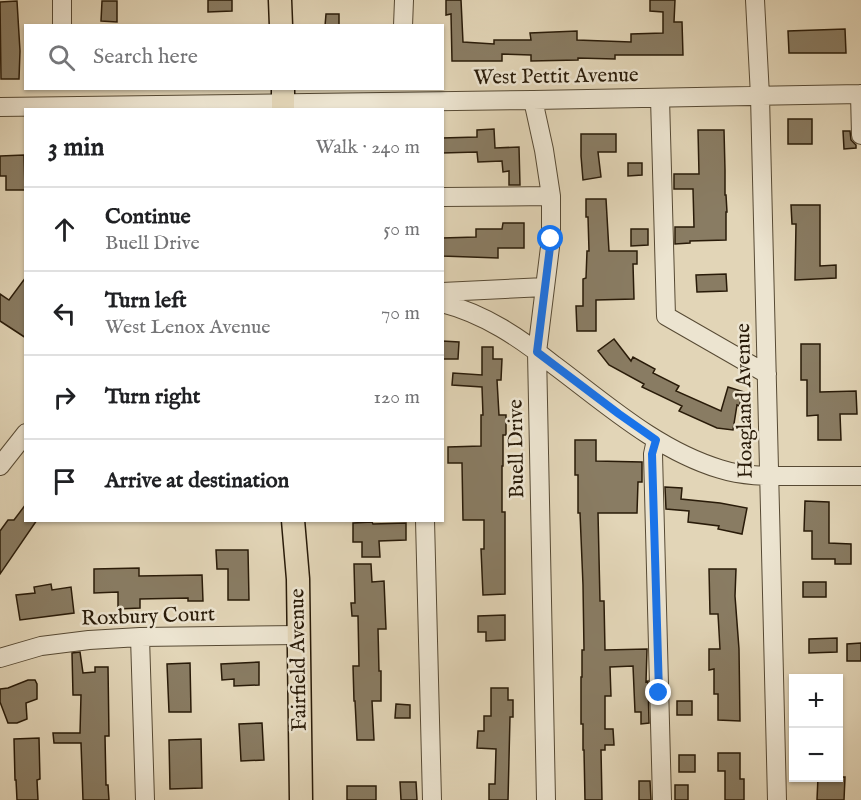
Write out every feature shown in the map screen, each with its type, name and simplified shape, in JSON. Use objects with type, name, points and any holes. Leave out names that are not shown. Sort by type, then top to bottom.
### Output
[{"type":"main road","points":[[280,0],[281,24]]},
{"type":"main road","name":"Fairfield Avenue","points":[[292,522],[298,579],[302,800]]},
{"type":"street","points":[[62,0],[62,24]]},
{"type":"street","points":[[403,24],[404,0]]},
{"type":"street","name":"Hoagland Avenue","points":[[755,0],[760,96],[777,800]]},
{"type":"street","points":[[860,94],[861,135]]},
{"type":"street","name":"West Pettit Avenue","points":[[0,107],[64,97],[283,100],[406,95],[533,100],[860,94]]},
{"type":"street","points":[[660,98],[666,316],[767,374]]},
{"type":"street","name":"Buell Drive","points":[[533,100],[551,196],[551,239],[537,352],[546,800]]},
{"type":"street","points":[[444,197],[551,196]]},
{"type":"street","points":[[444,292],[545,287]]},
{"type":"street","points":[[444,304],[460,308],[506,330],[656,440],[696,460],[720,469],[747,475],[861,476]]},
{"type":"street","points":[[656,440],[652,454],[662,800]]},
{"type":"street","points":[[0,466],[23,442]]},
{"type":"street","points":[[425,522],[432,800]]},
{"type":"street","name":"Roxbury Court","points":[[0,658],[41,646],[89,640],[299,635]]},
{"type":"street","points":[[141,637],[145,800]]},
{"type":"building","points":[[208,0],[232,0],[232,11],[208,12]]},
{"type":"building","points":[[446,0],[461,0],[463,42],[494,44],[494,40],[531,40],[530,33],[577,31],[577,40],[631,42],[631,34],[663,33],[663,12],[650,11],[650,0],[675,0],[674,22],[682,22],[683,55],[615,55],[615,59],[578,58],[578,60],[531,61],[531,55],[502,54],[502,61],[452,61],[451,14],[446,15]]},
{"type":"building","points":[[17,1],[19,79],[1,79],[0,2]]},
{"type":"building","points":[[102,1],[117,1],[117,22],[101,21]]},
{"type":"building","points":[[326,14],[339,14],[339,24],[325,24]]},
{"type":"building","points":[[845,29],[846,53],[789,53],[788,31]]},
{"type":"building","points":[[788,119],[812,119],[812,144],[788,144]]},
{"type":"building","points":[[494,129],[495,148],[519,147],[520,185],[509,185],[509,171],[503,172],[502,161],[478,162],[477,152],[444,153],[444,138],[477,137],[477,130]]},
{"type":"building","points":[[698,130],[724,130],[726,240],[690,241],[690,243],[675,244],[675,227],[694,227],[693,189],[674,189],[674,174],[699,174]]},
{"type":"building","points":[[843,131],[850,131],[851,140],[856,148],[844,149]]},
{"type":"building","points":[[581,134],[616,134],[616,152],[598,152],[601,177],[583,180]]},
{"type":"building","points":[[24,155],[24,190],[6,190],[6,176],[0,176],[0,156]]},
{"type":"building","points":[[628,163],[642,163],[642,175],[628,176]]},
{"type":"building","points":[[586,199],[606,199],[609,251],[637,251],[637,264],[633,264],[634,299],[596,300],[596,331],[577,331],[576,306],[583,306],[583,279],[586,278],[587,251],[589,251]]},
{"type":"building","points":[[791,205],[820,205],[820,266],[836,265],[836,278],[795,280],[796,224],[792,224]]},
{"type":"building","points":[[503,223],[524,223],[524,248],[498,248],[498,258],[444,256],[444,238],[476,237],[476,229],[502,229]]},
{"type":"building","points":[[631,229],[648,229],[648,245],[631,246]]},
{"type":"building","points":[[726,274],[727,291],[697,292],[696,275]]},
{"type":"building","points":[[24,280],[24,337],[0,321],[0,294],[9,300]]},
{"type":"building","points":[[614,339],[631,361],[633,357],[655,369],[653,373],[679,386],[676,391],[721,411],[728,387],[744,392],[739,406],[737,405],[733,430],[717,428],[679,411],[682,406],[642,387],[644,384],[609,365],[598,351]]},
{"type":"building","points":[[444,341],[459,342],[458,359],[444,359]]},
{"type":"building","points":[[801,344],[820,344],[820,392],[856,391],[857,414],[840,414],[841,440],[818,440],[818,415],[807,416],[807,380],[801,380]]},
{"type":"building","points":[[482,347],[493,347],[493,359],[502,359],[501,380],[497,380],[499,415],[506,415],[502,466],[502,512],[505,512],[505,594],[483,595],[481,549],[484,549],[484,520],[463,520],[462,463],[448,463],[448,447],[481,446],[482,387],[452,385],[453,373],[482,375]]},
{"type":"building","points":[[575,440],[596,440],[596,461],[642,462],[642,482],[638,482],[637,513],[598,513],[600,601],[604,601],[605,650],[647,649],[646,682],[648,681],[649,723],[641,724],[641,712],[635,712],[633,666],[610,667],[611,696],[605,696],[605,729],[613,729],[614,745],[605,745],[605,750],[601,750],[602,800],[585,800],[583,724],[581,724],[582,650],[584,650],[583,585],[578,475],[575,475]]},
{"type":"building","points":[[665,487],[682,488],[681,499],[747,508],[742,534],[718,529],[719,526],[688,522],[689,511],[666,509]]},
{"type":"building","points":[[805,501],[829,502],[829,543],[851,544],[851,564],[835,564],[835,559],[812,559],[812,531],[804,531]]},
{"type":"building","points":[[24,507],[24,522],[36,522],[0,574],[0,531],[8,520],[14,520]]},
{"type":"building","points":[[372,522],[373,524],[406,523],[406,540],[379,541],[380,557],[362,557],[362,542],[353,542],[353,523]]},
{"type":"building","points":[[216,550],[248,550],[249,600],[228,600],[228,569],[217,569]]},
{"type":"building","points":[[354,564],[371,564],[372,582],[384,581],[386,629],[378,629],[381,701],[372,701],[374,740],[357,740],[353,666],[359,666],[358,616],[352,616],[351,603],[355,603]]},
{"type":"building","points":[[139,568],[139,576],[202,575],[203,601],[188,601],[188,598],[140,599],[140,608],[118,609],[118,592],[94,593],[94,569]]},
{"type":"building","points":[[709,569],[736,569],[740,721],[718,720],[718,694],[714,694],[714,669],[709,670],[709,649],[720,649],[718,614],[710,614]]},
{"type":"building","points":[[803,582],[826,582],[826,597],[803,597]]},
{"type":"building","points":[[51,584],[52,590],[71,587],[74,613],[20,620],[16,595],[35,593],[34,587]]},
{"type":"building","points":[[505,615],[505,640],[486,641],[486,632],[478,632],[478,616]]},
{"type":"building","points":[[837,638],[837,652],[809,653],[809,639]]},
{"type":"building","points":[[861,643],[861,661],[847,661],[847,644]]},
{"type":"building","points":[[80,652],[83,673],[95,672],[95,667],[108,667],[109,736],[105,736],[106,785],[108,785],[109,800],[83,800],[81,743],[54,743],[53,733],[80,733],[81,695],[73,695],[72,653]]},
{"type":"building","points":[[259,662],[259,685],[234,686],[234,679],[222,680],[221,664]]},
{"type":"building","points":[[190,663],[191,712],[169,712],[167,664]]},
{"type":"building","points":[[35,680],[37,684],[37,699],[26,703],[27,719],[17,723],[8,723],[0,702],[0,689]]},
{"type":"building","points":[[491,688],[508,688],[508,700],[513,700],[513,717],[510,717],[508,800],[489,800],[489,784],[495,784],[496,749],[477,748],[478,731],[484,731],[484,716],[491,716]]},
{"type":"building","points":[[677,701],[692,701],[692,715],[677,715]]},
{"type":"building","points":[[396,704],[410,705],[410,718],[395,718]]},
{"type":"building","points":[[262,723],[264,760],[241,761],[239,724]]},
{"type":"building","points":[[39,738],[38,800],[17,800],[14,739]]},
{"type":"building","points":[[201,739],[202,788],[170,789],[169,740]]},
{"type":"building","points":[[718,753],[740,753],[740,779],[744,779],[744,800],[725,800],[725,771],[718,771]]},
{"type":"building","points":[[679,755],[695,755],[695,772],[679,772]]},
{"type":"building","points":[[843,777],[845,777],[844,800],[817,800],[818,782],[843,782]]},
{"type":"building","points":[[639,781],[650,781],[651,800],[639,800]]},
{"type":"building","points":[[400,782],[416,782],[417,800],[401,800]]},
{"type":"building","points":[[675,785],[688,785],[688,800],[675,800]]},
{"type":"building","points":[[347,786],[376,786],[376,800],[347,800]]},
{"type":"route","points":[[551,239],[537,352],[656,440],[652,454],[659,693]]}]
